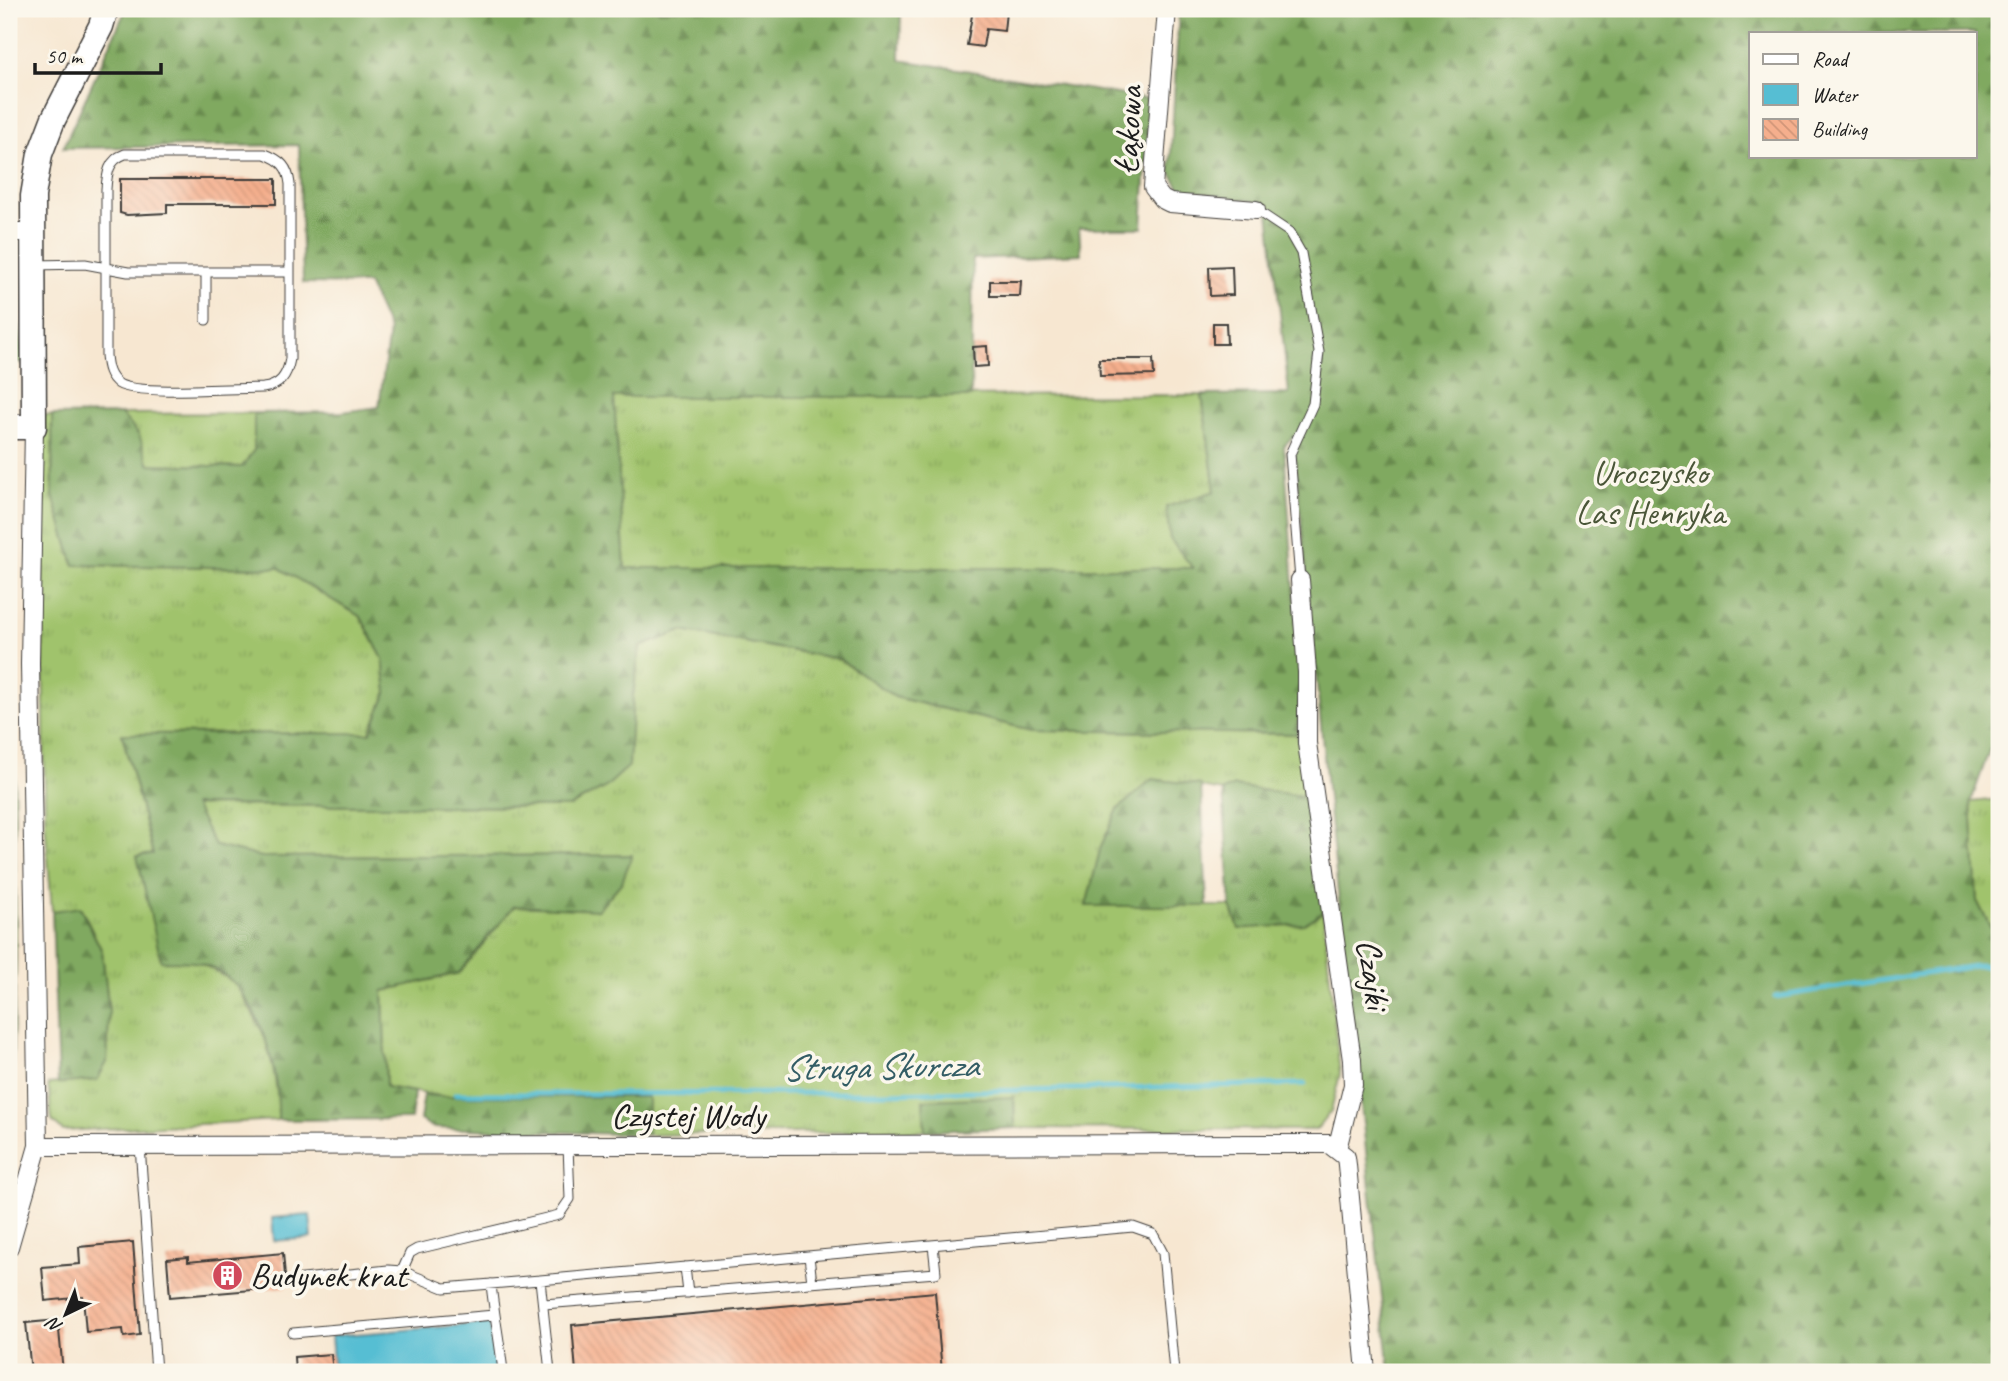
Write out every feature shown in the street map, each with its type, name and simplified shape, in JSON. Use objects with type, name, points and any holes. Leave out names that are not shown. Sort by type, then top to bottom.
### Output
[{"type":"street","points":[[9,1247],[38,1146],[30,664],[34,427],[33,196],[40,154],[101,26],[106,9]]},
{"type":"street","name":"Łąkowa","points":[[1167,9],[1153,187],[1162,200],[1170,203],[1256,210]]},
{"type":"street","points":[[9,232],[33,232]]},
{"type":"street","points":[[9,427],[34,427]]},
{"type":"street","name":"Czajki","points":[[1300,580],[1307,743],[1352,1060],[1353,1086],[1337,1149]]},
{"type":"street","name":"Czystej Wody","points":[[38,1146],[1322,1144],[1337,1149]]},
{"type":"street","points":[[1337,1149],[1346,1157],[1366,1372]]},
{"type":"lane","points":[[265,154],[283,164],[289,177],[288,370],[278,383],[263,388],[134,388],[118,383],[108,370],[107,270],[107,172],[117,157],[265,154]]},
{"type":"lane","points":[[1256,210],[1289,232],[1301,253],[1320,352],[1313,404],[1290,454],[1300,580]]},
{"type":"lane","points":[[33,265],[85,264],[107,270],[290,272]]},
{"type":"lane","points":[[206,272],[206,320]]},
{"type":"lane","points":[[140,1146],[156,1372]]},
{"type":"lane","points":[[402,1271],[410,1253],[417,1249],[559,1215],[569,1199],[568,1146]]},
{"type":"lane","points":[[294,1280],[388,1270],[402,1271],[444,1288],[1133,1227],[1144,1229],[1160,1242],[1174,1372]]},
{"type":"lane","points":[[544,1304],[936,1273],[933,1245]]},
{"type":"lane","points":[[808,1256],[812,1283]]},
{"type":"lane","points":[[685,1267],[688,1293]]},
{"type":"lane","points":[[540,1280],[550,1372]]},
{"type":"lane","points":[[491,1284],[494,1315],[499,1323],[503,1372]]},
{"type":"lane","points":[[293,1333],[494,1315]]},
{"type":"green space","name":"Uroczysko Las Henryka","points":[[126,9],[901,9],[900,60],[1150,99],[1142,228],[1079,228],[1081,254],[973,259],[971,397],[614,397],[625,568],[1193,568],[1170,539],[1166,507],[1215,491],[1202,395],[1289,394],[1268,204],[1180,188],[1170,171],[1179,9],[1999,9],[1999,734],[1989,751],[1971,802],[1977,901],[1999,944],[1999,1372],[1390,1372],[1330,819],[1293,436],[1284,446],[1301,686],[1297,734],[1031,730],[895,697],[839,659],[682,631],[640,647],[633,695],[629,766],[606,787],[569,807],[194,805],[215,846],[262,857],[632,855],[622,882],[598,910],[514,906],[459,973],[383,991],[386,1087],[414,1092],[411,1119],[278,1120],[275,1076],[261,1027],[250,1005],[236,986],[218,971],[198,963],[161,961],[137,856],[153,854],[122,734],[370,733],[387,692],[383,659],[361,617],[279,568],[74,565],[53,496],[52,415],[121,414],[139,435],[149,464],[242,467],[254,450],[254,413],[342,412],[379,407],[389,331],[368,284],[303,283],[299,145],[63,148]]},
{"type":"green space","points":[[9,317],[18,325],[25,363],[12,361],[9,389]]},
{"type":"green space","points":[[1202,395],[1215,491],[1194,568],[625,568],[613,397]]},
{"type":"green space","points":[[254,413],[254,450],[242,467],[148,464],[139,435],[121,414]]},
{"type":"green space","points":[[52,415],[53,496],[74,565],[279,568],[361,617],[383,659],[387,692],[370,733],[122,734],[153,855],[138,856],[200,963],[235,982],[264,1034],[279,1090],[278,1120],[63,1131],[52,1121],[48,1084],[97,1080],[107,1062],[109,1012],[102,951],[81,908],[52,911],[45,822],[41,416]]},
{"type":"green space","points":[[9,619],[13,637],[16,961],[9,1146]]},
{"type":"green space","points":[[682,631],[839,659],[895,697],[1031,730],[1297,734],[1308,797],[1234,786],[1223,791],[1152,779],[1118,809],[1086,906],[1231,906],[1239,929],[1323,912],[1340,1074],[1331,1111],[1316,1130],[1015,1128],[1014,1098],[924,1100],[925,1131],[648,1135],[647,1097],[439,1096],[386,1087],[383,991],[459,973],[514,906],[598,909],[631,855],[262,857],[215,846],[193,805],[569,807],[633,695],[640,647]]},
{"type":"green space","points":[[1152,779],[1201,785],[1207,906],[1086,906],[1101,846],[1118,809]]},
{"type":"green space","points":[[1234,786],[1308,797],[1323,912],[1304,924],[1239,929],[1231,906],[1223,791]]},
{"type":"green space","points":[[1999,799],[1999,944],[1977,901],[1971,802]]},
{"type":"green space","points":[[80,907],[102,951],[109,1012],[107,1062],[97,1080],[58,1084],[52,911]]},
{"type":"green space","points":[[424,1094],[648,1097],[648,1135],[434,1128],[420,1120]]},
{"type":"green space","points":[[1014,1097],[1015,1128],[925,1131],[923,1100]]},
{"type":"water","points":[[310,1215],[312,1238],[274,1241],[272,1218]]},
{"type":"water","points":[[490,1323],[495,1372],[334,1372],[331,1336]]},
{"type":"building","points":[[973,9],[1006,12],[1004,31],[986,29],[983,47],[967,45]]},
{"type":"building","points":[[120,179],[276,179],[276,204],[167,204],[167,213],[127,215],[120,213]]},
{"type":"building","points":[[1232,266],[1233,295],[1210,296],[1209,267]]},
{"type":"building","points":[[990,281],[1021,281],[1020,296],[990,296]]},
{"type":"building","points":[[1213,323],[1226,323],[1227,344],[1213,344]]},
{"type":"building","points":[[987,346],[988,366],[974,367],[973,347]]},
{"type":"building","points":[[1099,359],[1153,359],[1154,375],[1100,376]]},
{"type":"building","points":[[133,1242],[140,1335],[124,1337],[123,1329],[86,1332],[83,1297],[45,1301],[42,1267],[80,1264],[79,1247]]},
{"type":"building","name":"Budynek krat","points":[[283,1253],[286,1287],[170,1297],[167,1259],[188,1257],[188,1262]]},
{"type":"building","points":[[935,1292],[942,1372],[576,1372],[572,1325]]},
{"type":"building","points":[[58,1320],[63,1372],[31,1372],[26,1323]]},
{"type":"building","points":[[331,1354],[333,1372],[295,1372],[294,1357]]},
{"type":"waterway","name":"Struga Skurcza","points":[[1775,997],[1981,965],[1999,970]]},
{"type":"waterway","name":"Struga Skurcza","points":[[455,1094],[885,1093],[1305,1084]]},
{"type":"place","name":"Budynek krat","points":[[227,1275]]}]
